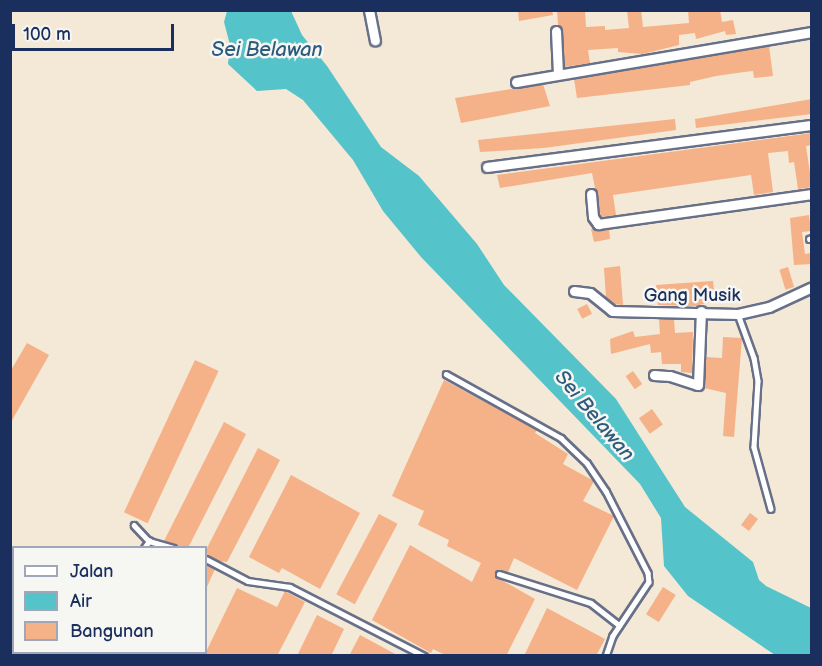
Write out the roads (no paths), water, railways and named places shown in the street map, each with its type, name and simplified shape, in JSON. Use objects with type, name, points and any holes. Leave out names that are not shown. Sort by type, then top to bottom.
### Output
[{"type":"street","points":[[369,10],[375,40]]},
{"type":"street","points":[[556,31],[558,73]]},
{"type":"street","points":[[516,82],[558,73],[812,32]]},
{"type":"street","points":[[487,167],[812,125]]},
{"type":"street","points":[[591,194],[593,217],[598,224],[812,194]]},
{"type":"street","name":"Gang Musik","points":[[574,291],[590,293],[612,311],[701,311],[738,314],[770,307],[812,287]]},
{"type":"street","points":[[654,375],[670,376],[698,389],[701,311]]},
{"type":"lane","points":[[738,314],[754,358],[758,381],[756,464],[771,509]]},
{"type":"lane","points":[[446,374],[561,438],[593,470],[648,573],[644,592],[619,625],[606,656]]},
{"type":"lane","points":[[134,525],[148,541],[166,546]]},
{"type":"lane","points":[[145,546],[148,541]]},
{"type":"lane","points":[[207,560],[248,581],[290,587],[424,656]]},
{"type":"lane","points":[[499,574],[591,603],[619,625]]},
{"type":"water","name":"Sei Belawan","points":[[227,11],[291,11],[302,35],[327,66],[381,147],[419,176],[477,244],[504,285],[616,399],[685,507],[753,562],[759,580],[766,586],[811,608],[811,655],[775,655],[688,596],[664,566],[661,518],[640,484],[421,257],[383,211],[353,160],[303,100],[286,89],[257,91],[228,64],[230,45],[224,22]]}]
